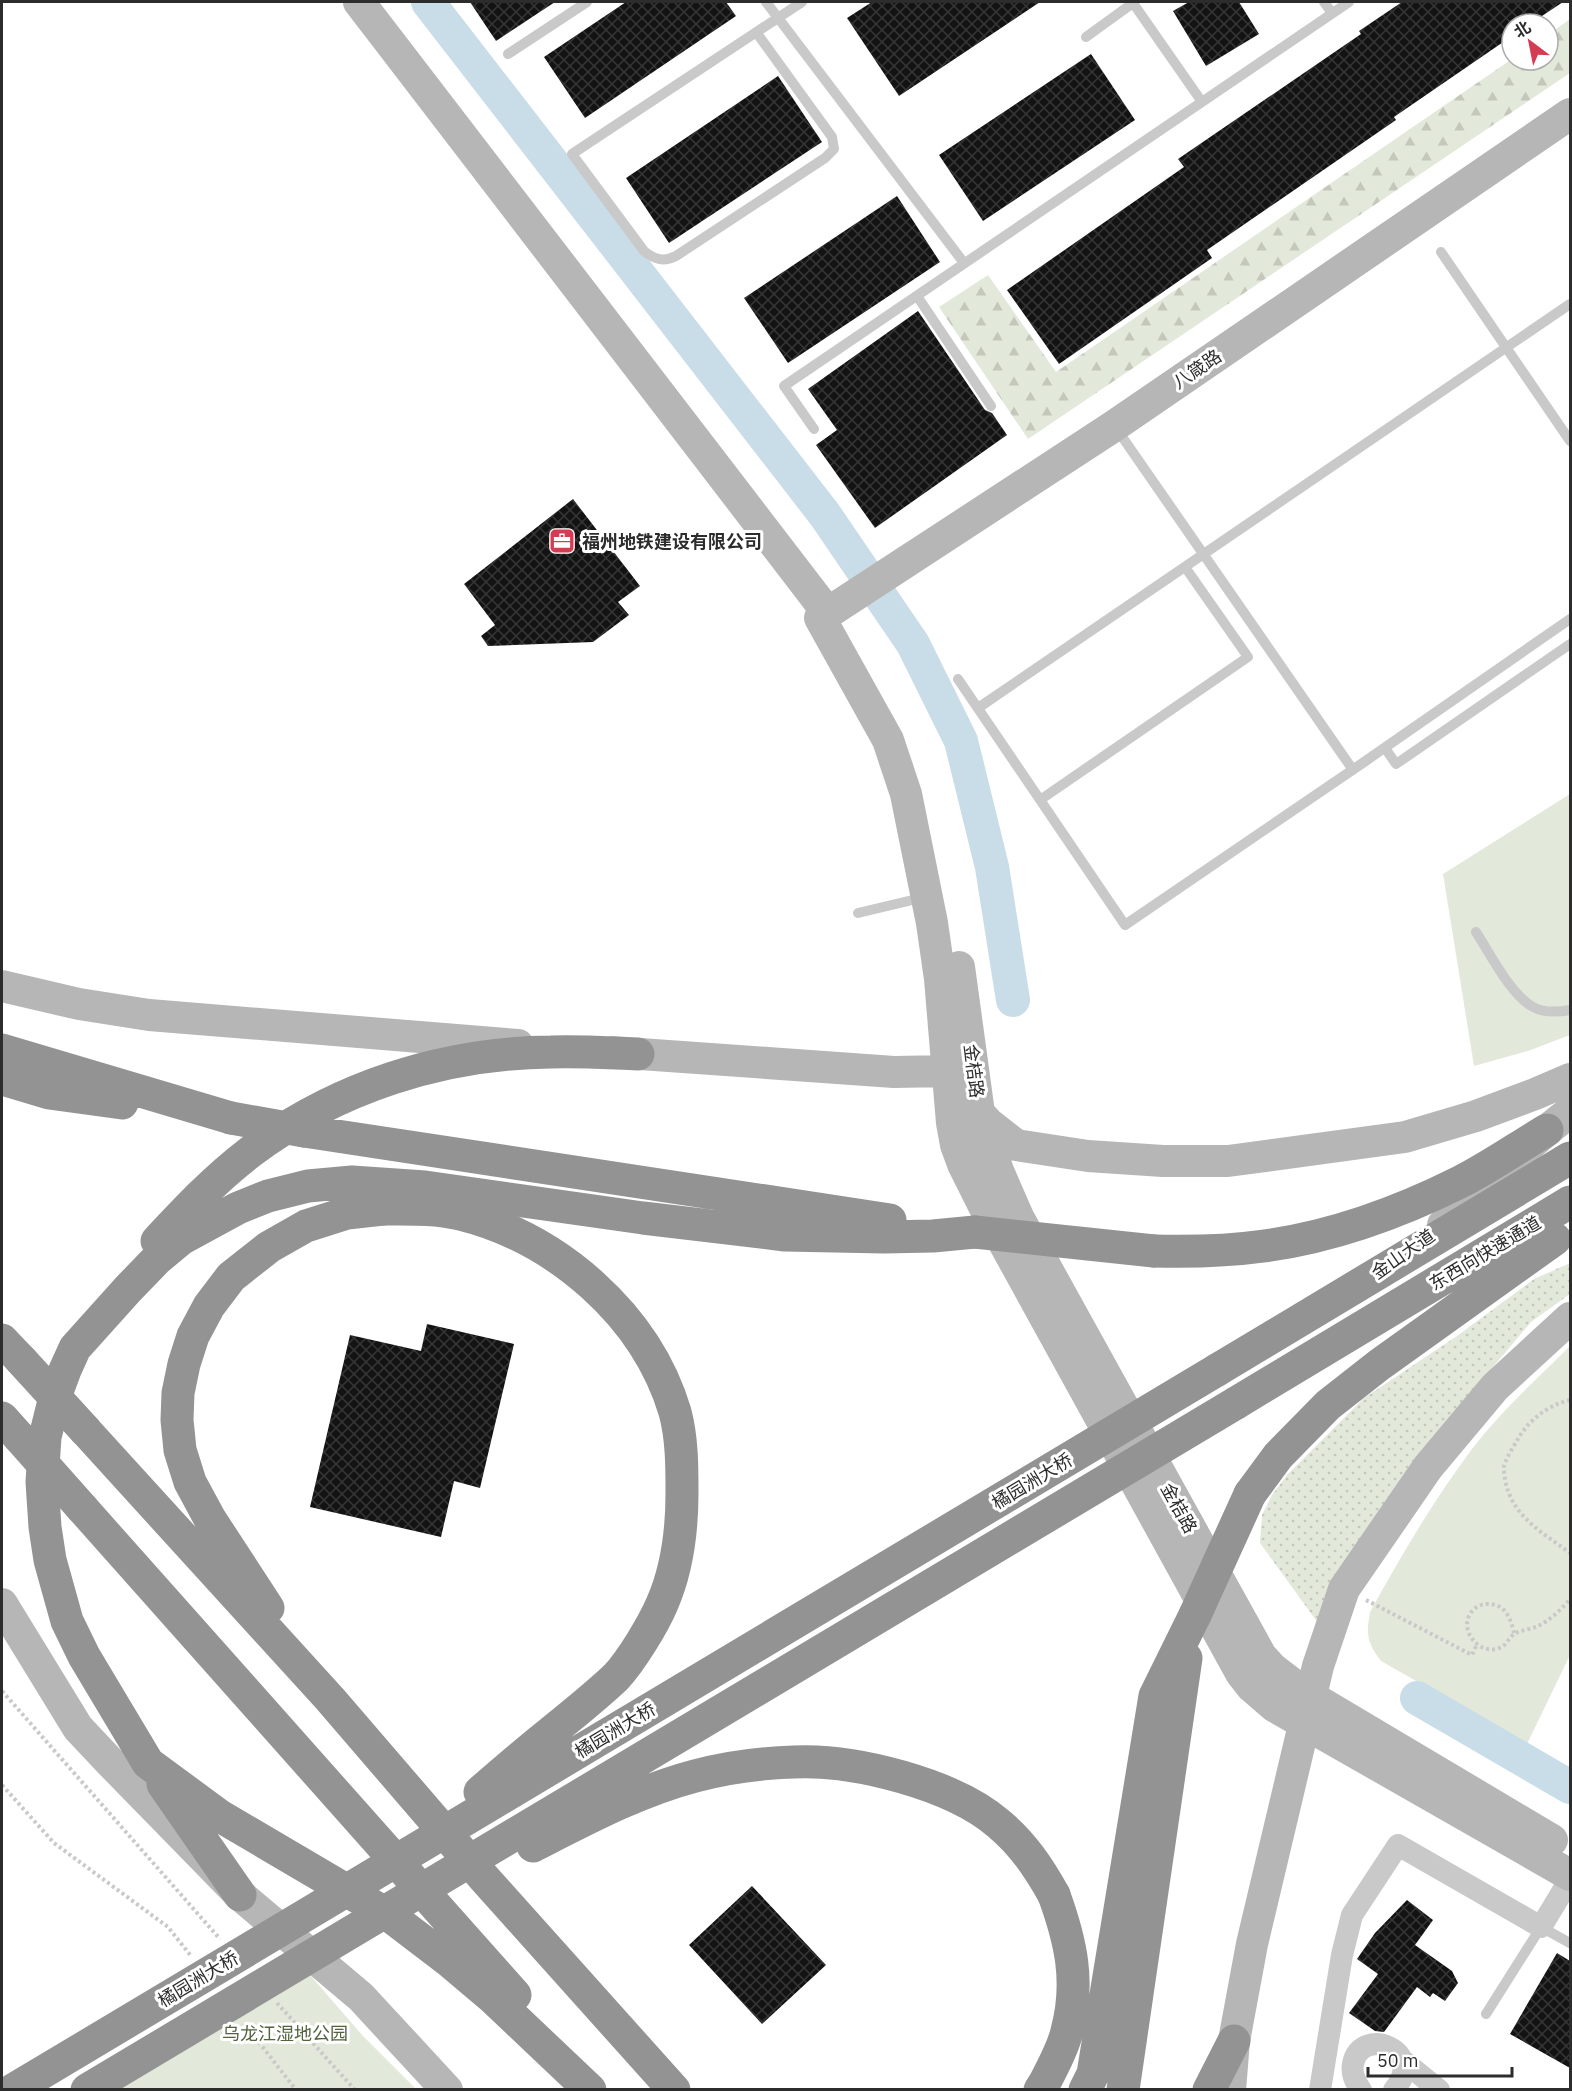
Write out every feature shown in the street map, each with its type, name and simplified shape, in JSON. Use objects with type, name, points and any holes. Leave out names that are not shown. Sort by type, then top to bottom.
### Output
[{"type":"highway","points":[[2,1050],[231,1118]]},
{"type":"highway","points":[[240,1895],[148,1763],[84,1656],[67,1621],[50,1560],[42,1482],[45,1437],[55,1397],[75,1348],[98,1309],[198,1197],[250,1153],[296,1122],[337,1099],[400,1075],[439,1065],[488,1057],[550,1052],[638,1054]]},
{"type":"highway","points":[[2,1079],[49,1093],[231,1118],[975,1232],[1154,1251],[1190,1252],[1266,1246],[1329,1232],[1395,1211],[1461,1181],[1559,1121]]},
{"type":"highway","name":"东西向快速通道","points":[[1379,1273],[1570,1158]]},
{"type":"highway","points":[[75,1348],[157,1259],[181,1239],[238,1208],[308,1186],[352,1182],[425,1187],[643,1218],[785,1235],[885,1237],[975,1232]]},
{"type":"highway","name":"东西向快速通道","points":[[1399,1305],[1570,1202]]},
{"type":"highway","points":[[330,1698],[259,1596],[210,1519],[190,1482],[180,1450],[177,1420],[178,1393],[184,1364],[193,1336],[210,1305],[231,1276],[269,1247],[306,1226],[347,1213],[383,1209],[425,1209],[460,1214],[497,1226],[553,1254],[595,1288],[634,1330],[651,1356],[675,1412],[680,1441],[682,1511],[673,1570],[662,1604],[643,1639],[617,1675],[416,1849]]},
{"type":"highway","points":[[1085,2090],[1093,2074],[1155,1696],[1250,1494],[1278,1456],[1328,1405],[1379,1365],[1562,1235]]},
{"type":"highway","name":"金山大道","points":[[1217,1370],[1379,1273]]},
{"type":"highway","name":"橘园洲大桥","points":[[87,2090],[1399,1305]]},
{"type":"highway","points":[[11,1350],[330,1698],[484,1878],[674,2090]]},
{"type":"highway","name":"橘园洲大桥","points":[[13,2090],[1217,1370]]},
{"type":"highway","points":[[10,1427],[600,2090]]},
{"type":"highway","points":[[1123,2090],[1181,1680],[1195,1615]]},
{"type":"highway","points":[[436,1881],[512,1857],[615,1805],[662,1786],[723,1769],[796,1761],[838,1764],[873,1770],[933,1786],[997,1822],[1019,1842],[1039,1868],[1054,1895],[1067,1933],[1075,1981],[1067,2033],[1040,2090]]},
{"type":"highway","points":[[148,1763],[220,1816],[390,1916],[494,1999],[590,2090]]},
{"type":"highway","points":[[1209,2090],[1234,2041]]},
{"type":"highway","points":[[633,2042],[698,2090]]},
{"type":"main road","points":[[359,2],[835,608],[897,762],[913,825],[940,979],[952,1123],[956,1145],[970,1180],[986,1210],[1241,1673],[1252,1687],[1274,1706],[1307,1710],[1570,1877]]},
{"type":"main road","name":"八箴路","points":[[835,608],[1114,426],[1570,114]]},
{"type":"main road","name":"金桔路","points":[[835,608],[888,698],[912,749],[923,783],[936,838],[968,1021],[980,1113],[998,1171],[1017,1217],[1261,1656],[1288,1682],[1307,1710],[1570,1851]]},
{"type":"main road","points":[[2,986],[79,1004],[149,1015],[894,1072],[948,1071],[959,1078],[980,1113],[1004,1137],[1016,1145],[1123,1159],[1228,1161],[1405,1137],[1476,1116],[1535,1095],[1570,1079]]},
{"type":"main road","name":"金山大道","points":[[1379,1273],[1430,1238],[1559,1121]]},
{"type":"main road","points":[[1399,1305],[1458,1277],[1562,1235]]},
{"type":"main road","points":[[1230,2090],[1234,2041],[1254,1933],[1317,1666],[1344,1589],[1428,1467],[1458,1431],[1495,1387],[1570,1318]]},
{"type":"main road","points":[[2,1604],[78,1728],[240,1895],[361,1997],[447,2090]]},
{"type":"street","points":[[1320,2090],[1342,1955],[1352,1915],[1398,1845],[1541,1927],[1570,1877]]},
{"type":"street","points":[[1331,2021],[1359,2052]]},
{"type":"street","points":[[1361,2090],[1353,2076],[1352,2067],[1359,2052],[1365,2047],[1382,2044],[1390,2047],[1438,2090]]},
{"type":"street","points":[[1394,2090],[1403,2076],[1401,2059]]},
{"type":"lane","points":[[508,54],[587,2]]},
{"type":"lane","points":[[766,2],[964,263]]},
{"type":"lane","points":[[756,32],[832,137],[834,149],[825,158],[676,256],[669,259],[655,259],[644,251],[572,154],[756,32],[802,2]]},
{"type":"lane","points":[[1324,2],[1332,13]]},
{"type":"lane","points":[[814,429],[784,386],[1349,2]]},
{"type":"lane","points":[[1086,37],[1133,3],[1202,102]]},
{"type":"lane","points":[[1442,252],[1570,441]]},
{"type":"lane","points":[[917,296],[991,406]]},
{"type":"lane","points":[[978,708],[1570,304]]},
{"type":"lane","points":[[1114,426],[1353,770]]},
{"type":"lane","points":[[1040,800],[1248,657],[1185,567]]},
{"type":"lane","points":[[958,679],[1125,925],[1570,619]]},
{"type":"lane","points":[[1385,748],[1396,764],[1570,644]]},
{"type":"lane","points":[[858,913],[927,897]]},
{"type":"lane","points":[[1476,932],[1512,986],[1525,1000],[1535,1008],[1557,1012],[1570,1010]]},
{"type":"lane","points":[[1486,2014],[1541,1927],[1570,1943]]},
{"type":"path","points":[[1570,1400],[1544,1410],[1532,1421],[1513,1447],[1503,1468],[1507,1492],[1520,1512],[1532,1526],[1570,1553]]},
{"type":"path","points":[[1344,1589],[1472,1655],[1477,1644]]},
{"type":"path","points":[[1514,1633],[1512,1623],[1503,1609],[1490,1604],[1482,1605],[1473,1611],[1467,1624],[1468,1634],[1477,1644],[1488,1649],[1498,1649],[1505,1645],[1514,1633],[1541,1624],[1570,1599]]},
{"type":"path","points":[[2,1691],[225,1945]]},
{"type":"path","points":[[2,1785],[54,1843],[168,1927],[196,1963]]},
{"type":"path","points":[[272,1997],[355,2090]]},
{"type":"path","points":[[239,2017],[296,2090]]},
{"type":"green space","points":[[1570,19],[1570,73],[1028,439],[939,307],[988,275],[1056,372],[1500,67],[1500,72],[1560,72],[1560,26]]},
{"type":"green space","points":[[1570,794],[1570,1035],[1528,1051],[1474,1066],[1443,874]]},
{"type":"green space","points":[[1570,1263],[1570,1294],[1531,1322],[1439,1431],[1318,1623],[1260,1543],[1262,1515],[1272,1495],[1287,1475],[1364,1398],[1457,1336],[1534,1279]]},
{"type":"green space","points":[[1570,1346],[1570,1655],[1527,1744],[1381,1661],[1370,1643],[1369,1620],[1370,1612],[1418,1529],[1472,1449],[1507,1408]]},
{"type":"green space","name":"乌龙江湿地公园","points":[[297,1960],[363,2036],[416,2089],[82,2090]]},
{"type":"building","points":[[470,2],[555,2],[496,41]]},
{"type":"building","points":[[626,2],[726,2],[736,16],[585,118],[544,57]]},
{"type":"building","points":[[872,2],[1040,2],[899,96],[847,18]]},
{"type":"building","points":[[1189,2],[1239,2],[1259,34],[1206,66],[1173,11]]},
{"type":"building","points":[[1402,2],[1563,2],[1548,12],[1500,12],[1500,44],[1394,117],[1396,120],[1207,250],[1212,258],[1059,364],[1007,290],[1184,167],[1178,159],[1361,34],[1359,31]]},
{"type":"building","points":[[1091,54],[1135,120],[983,221],[939,155]]},
{"type":"building","points":[[778,76],[822,142],[669,243],[626,178]]},
{"type":"building","points":[[897,196],[940,262],[788,363],[744,298]]},
{"type":"building","points":[[918,311],[985,410],[992,413],[1007,435],[875,528],[816,445],[837,430],[808,389]]},
{"type":"building","name":"福州地铁建设有限公司","points":[[573,499],[640,586],[618,602],[629,615],[593,642],[488,646],[481,636],[495,625],[464,584]]},
{"type":"building","points":[[427,1324],[514,1344],[480,1488],[454,1481],[441,1537],[310,1507],[350,1335],[421,1351]]},
{"type":"building","points":[[752,1886],[826,1965],[762,2024],[689,1945]]},
{"type":"building","points":[[1407,1900],[1433,1920],[1415,1945],[1452,1971],[1458,1983],[1445,2001],[1433,1993],[1430,1997],[1417,1987],[1384,2032],[1375,2031],[1349,2013],[1378,1974],[1357,1959],[1375,1933]]},
{"type":"building","points":[[1557,1953],[1570,1961],[1570,2068],[1510,2034]]},
{"type":"waterway","points":[[428,2],[825,515],[913,644],[961,741],[992,867],[1013,1000]]},
{"type":"waterway","points":[[1417,1698],[1570,1787]]},
{"type":"place","name":"福州地铁建设有限公司","points":[[562,541]]}]
